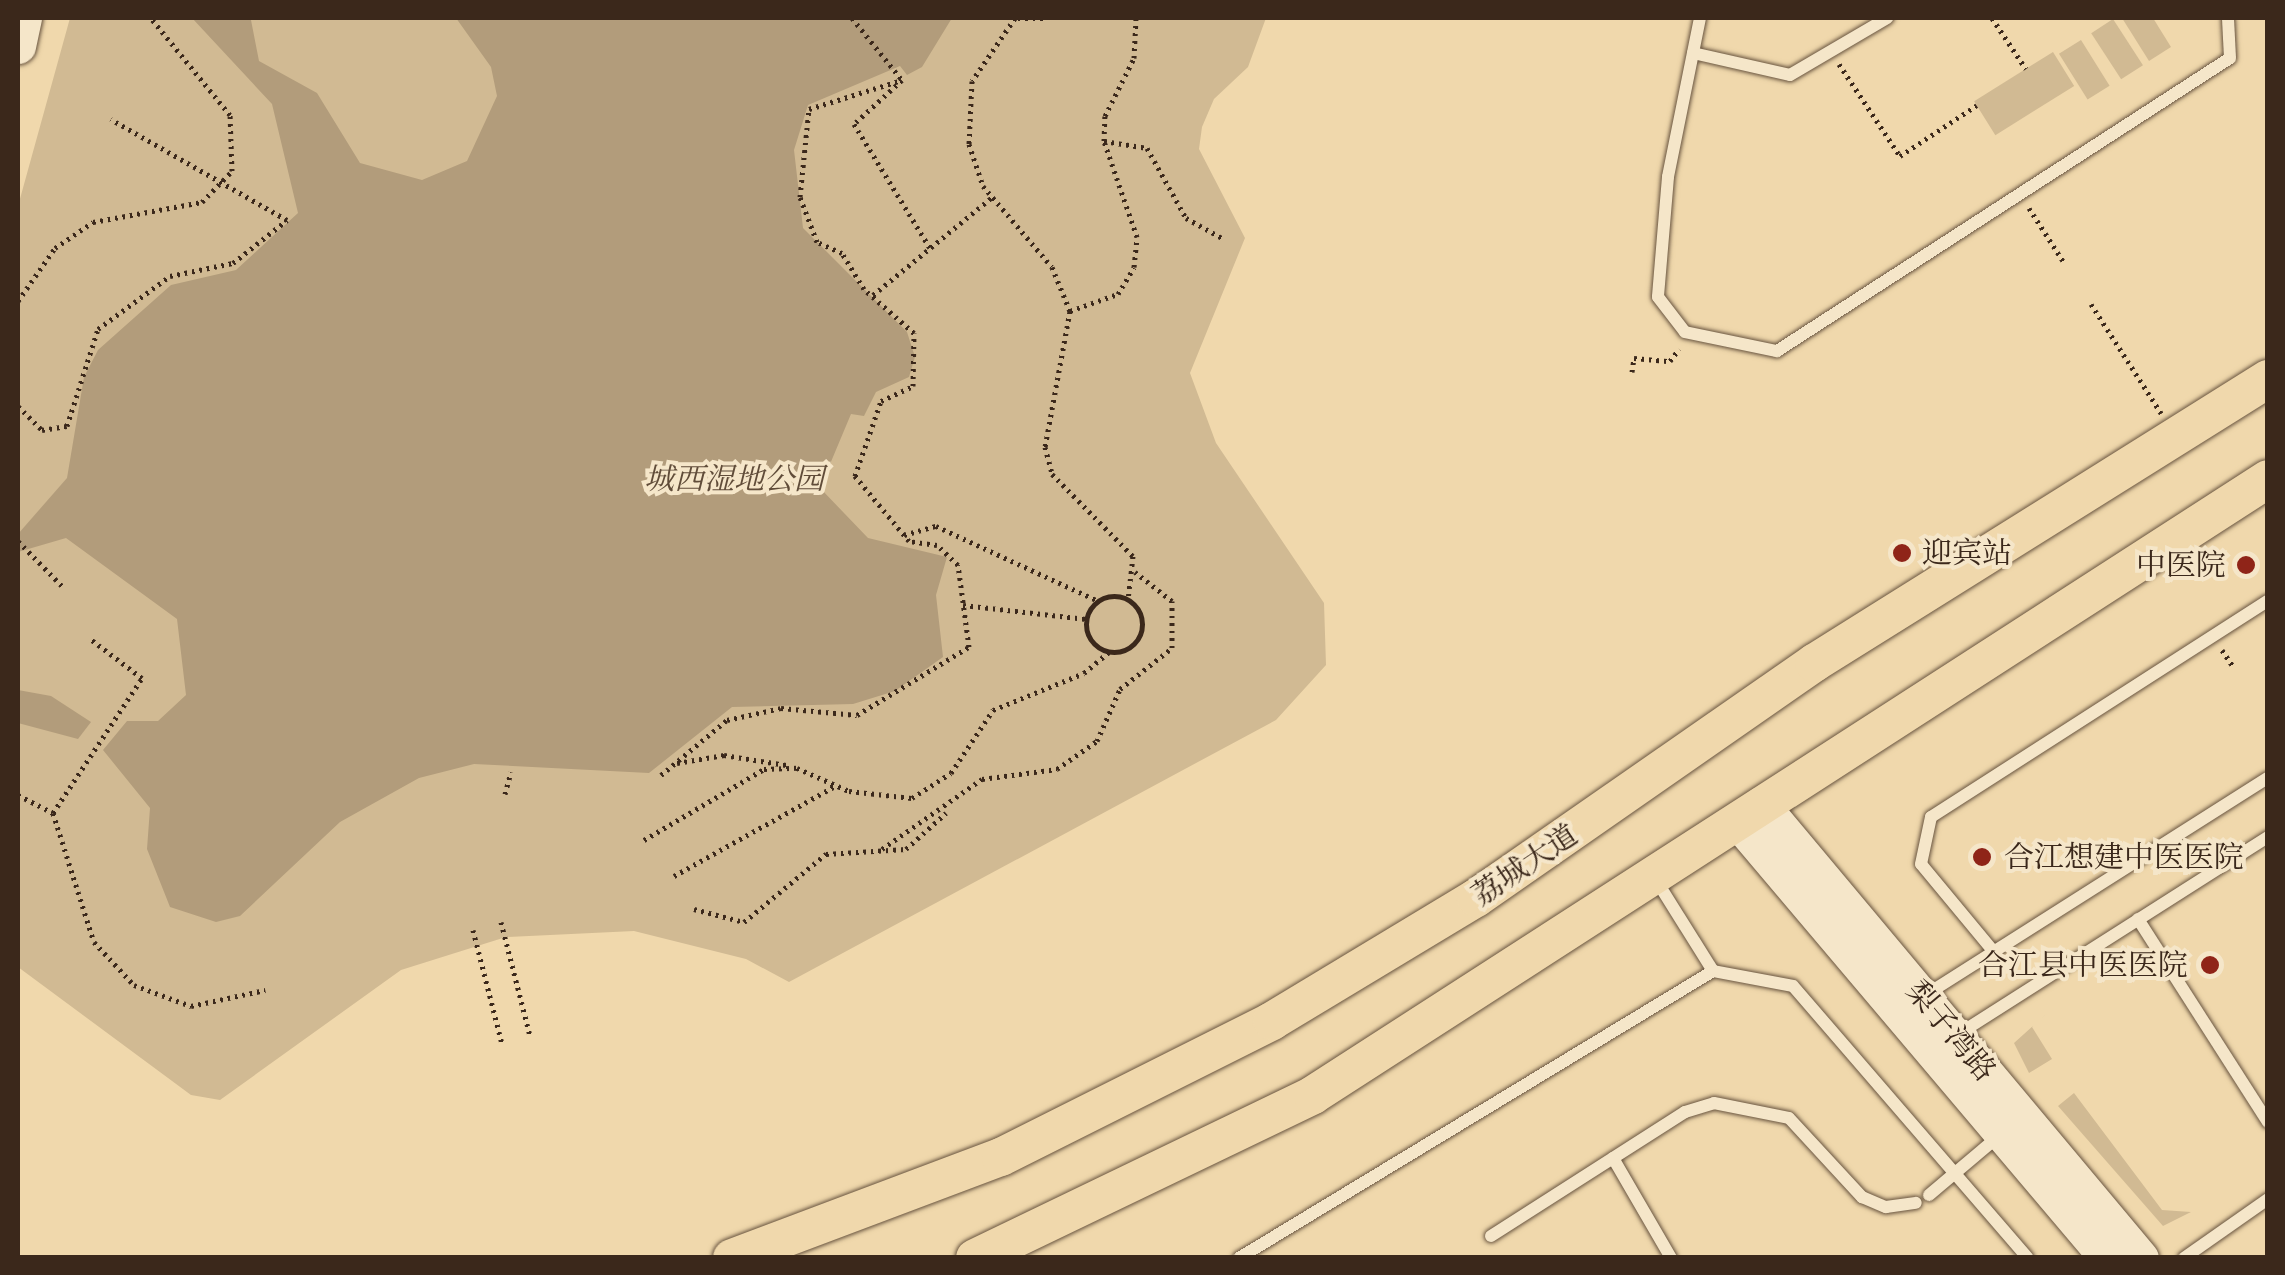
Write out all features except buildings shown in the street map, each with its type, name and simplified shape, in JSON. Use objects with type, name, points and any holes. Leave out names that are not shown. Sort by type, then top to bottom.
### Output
[{"type":"main road","name":"荔城大道","points":[[732,1258],[1001,1157],[1272,1022],[1476,898],[1814,663],[2268,379]]},
{"type":"main road","points":[[975,1258],[1312,1095],[1655,878],[1749,813],[2268,479]]},
{"type":"street","points":[[18,46],[24,18]]},
{"type":"street","name":"梨子湾路","points":[[1749,813],[1922,998],[2141,1258]]},
{"type":"street","name":"梨子湾路","points":[[1749,813],[2002,1134],[2107,1258]]},
{"type":"lane","points":[[1700,18],[1656,278],[1658,297],[1685,332],[1776,351],[2230,58],[2228,18]]},
{"type":"lane","points":[[1693,53],[1790,75],[1832,54],[1887,18]]},
{"type":"lane","points":[[1994,952],[1921,864],[1931,817],[2268,602]]},
{"type":"lane","points":[[1922,998],[2268,778]]},
{"type":"lane","points":[[1955,1036],[2268,837]]},
{"type":"lane","points":[[1655,878],[1713,971]]},
{"type":"lane","points":[[2138,919],[2268,1122]]},
{"type":"lane","points":[[1239,1258],[1713,971],[1793,986],[2028,1258]]},
{"type":"lane","points":[[1492,1236],[1684,1112],[1724,1104],[1789,1118],[1873,1203],[1916,1202]]},
{"type":"lane","points":[[1930,1195],[2002,1134]]},
{"type":"lane","points":[[1613,1158],[1671,1258]]},
{"type":"lane","points":[[2184,1258],[2268,1200]]},
{"type":"path","points":[[18,301],[55,248],[93,222],[188,207],[224,184],[236,157],[230,114],[151,18]]},
{"type":"path","points":[[852,18],[902,80]]},
{"type":"path","points":[[694,909],[744,922],[826,854],[924,840],[982,780],[1057,769],[1082,755],[1120,689],[1172,648],[1172,601],[1135,572],[1119,532],[1052,474],[1045,447],[1070,311],[1052,267],[990,198],[969,144],[968,101],[990,46],[1016,18],[1047,18]]},
{"type":"path","points":[[1070,311],[1118,294],[1134,267],[1138,237],[1104,141],[1105,116],[1134,58],[1136,18]]},
{"type":"path","points":[[1992,18],[2026,69]]},
{"type":"path","points":[[1832,54],[1900,156],[1977,105]]},
{"type":"path","points":[[902,80],[854,124],[930,248]]},
{"type":"path","points":[[661,775],[726,720],[780,708],[857,716],[906,692],[969,647],[963,605],[948,552],[904,535],[855,476],[881,402],[898,399],[919,370],[914,333],[872,295],[806,224],[799,139],[822,98],[902,80]]},
{"type":"path","points":[[18,406],[42,430],[66,426],[98,330],[170,276],[233,263],[287,220],[111,119]]},
{"type":"path","points":[[1104,141],[1147,148],[1186,218],[1222,238]]},
{"type":"path","points":[[2020,194],[2063,260]]},
{"type":"path","points":[[872,295],[990,198]]},
{"type":"path","points":[[2090,304],[2177,436]]},
{"type":"path","points":[[1632,372],[1634,358],[1670,361],[1685,332]]},
{"type":"path","points":[[904,535],[936,526],[1098,601],[1128,600]]},
{"type":"path","points":[[18,541],[62,586]]},
{"type":"path","points":[[676,763],[724,755],[797,768],[835,786],[878,798],[934,788],[993,710],[1084,673],[1109,652],[1130,646],[1142,628],[1128,600],[1135,572]]},
{"type":"path","points":[[1098,601],[1086,618],[1091,640],[1109,652]]},
{"type":"path","points":[[963,605],[1086,618]]},
{"type":"path","points":[[53,813],[142,678],[92,640]]},
{"type":"path","points":[[644,840],[764,769],[797,768]]},
{"type":"path","points":[[505,794],[511,772]]},
{"type":"path","points":[[674,876],[835,786]]},
{"type":"path","points":[[18,794],[53,813],[86,924],[118,973],[190,1006],[265,990]]},
{"type":"path","points":[[882,849],[946,813]]},
{"type":"path","points":[[501,922],[530,1036]]},
{"type":"path","points":[[473,930],[502,1044]]},
{"type":"green space","name":"城西湿地公园","points":[[70,18],[1266,18],[1248,67],[1214,99],[1202,127],[1199,149],[1245,238],[1190,373],[1216,443],[1324,603],[1326,665],[1276,720],[789,982],[746,959],[634,931],[506,937],[401,970],[220,1100],[191,1095],[18,967],[18,206]]},
{"type":"green space","points":[[2122,18],[2153,18],[2171,47],[2149,61]]},
{"type":"green space","points":[[2113,19],[2143,65],[2121,79],[2091,33]]},
{"type":"green space","points":[[2081,40],[2110,86],[2088,100],[2059,54]]},
{"type":"green space","points":[[2053,52],[2074,86],[1995,135],[1974,101]]},
{"type":"green space","points":[[2052,1009],[2032,1027],[2052,1059],[2029,1073],[2014,1043]]},
{"type":"green space","points":[[2074,1093],[2162,1210],[2191,1212],[2163,1226],[2058,1106]]},
{"type":"shaded area","points":[[192,18],[251,20],[259,61],[317,93],[360,163],[422,180],[467,161],[497,96],[491,67],[456,18],[952,18],[922,67],[907,75],[900,66],[808,105],[794,150],[803,228],[907,332],[915,357],[909,377],[876,392],[864,416],[851,414],[820,488],[868,538],[947,557],[936,595],[943,657],[895,691],[853,704],[732,707],[649,773],[474,764],[419,778],[340,822],[240,916],[216,922],[170,907],[147,849],[150,808],[103,750],[127,721],[158,721],[186,695],[177,619],[66,538],[18,552],[18,534],[67,478],[84,377],[98,350],[171,285],[236,270],[298,213],[272,104]]},
{"type":"shaded area","points":[[18,690],[51,696],[91,722],[78,739],[18,723]]},
{"type":"place","name":"迎宾站","points":[[1902,553]]},
{"type":"place","name":"中医院","points":[[2246,565]]},
{"type":"place","name":"合江想建中医医院","points":[[1982,857]]},
{"type":"place","name":"合江县中医医院","points":[[2210,965]]}]
